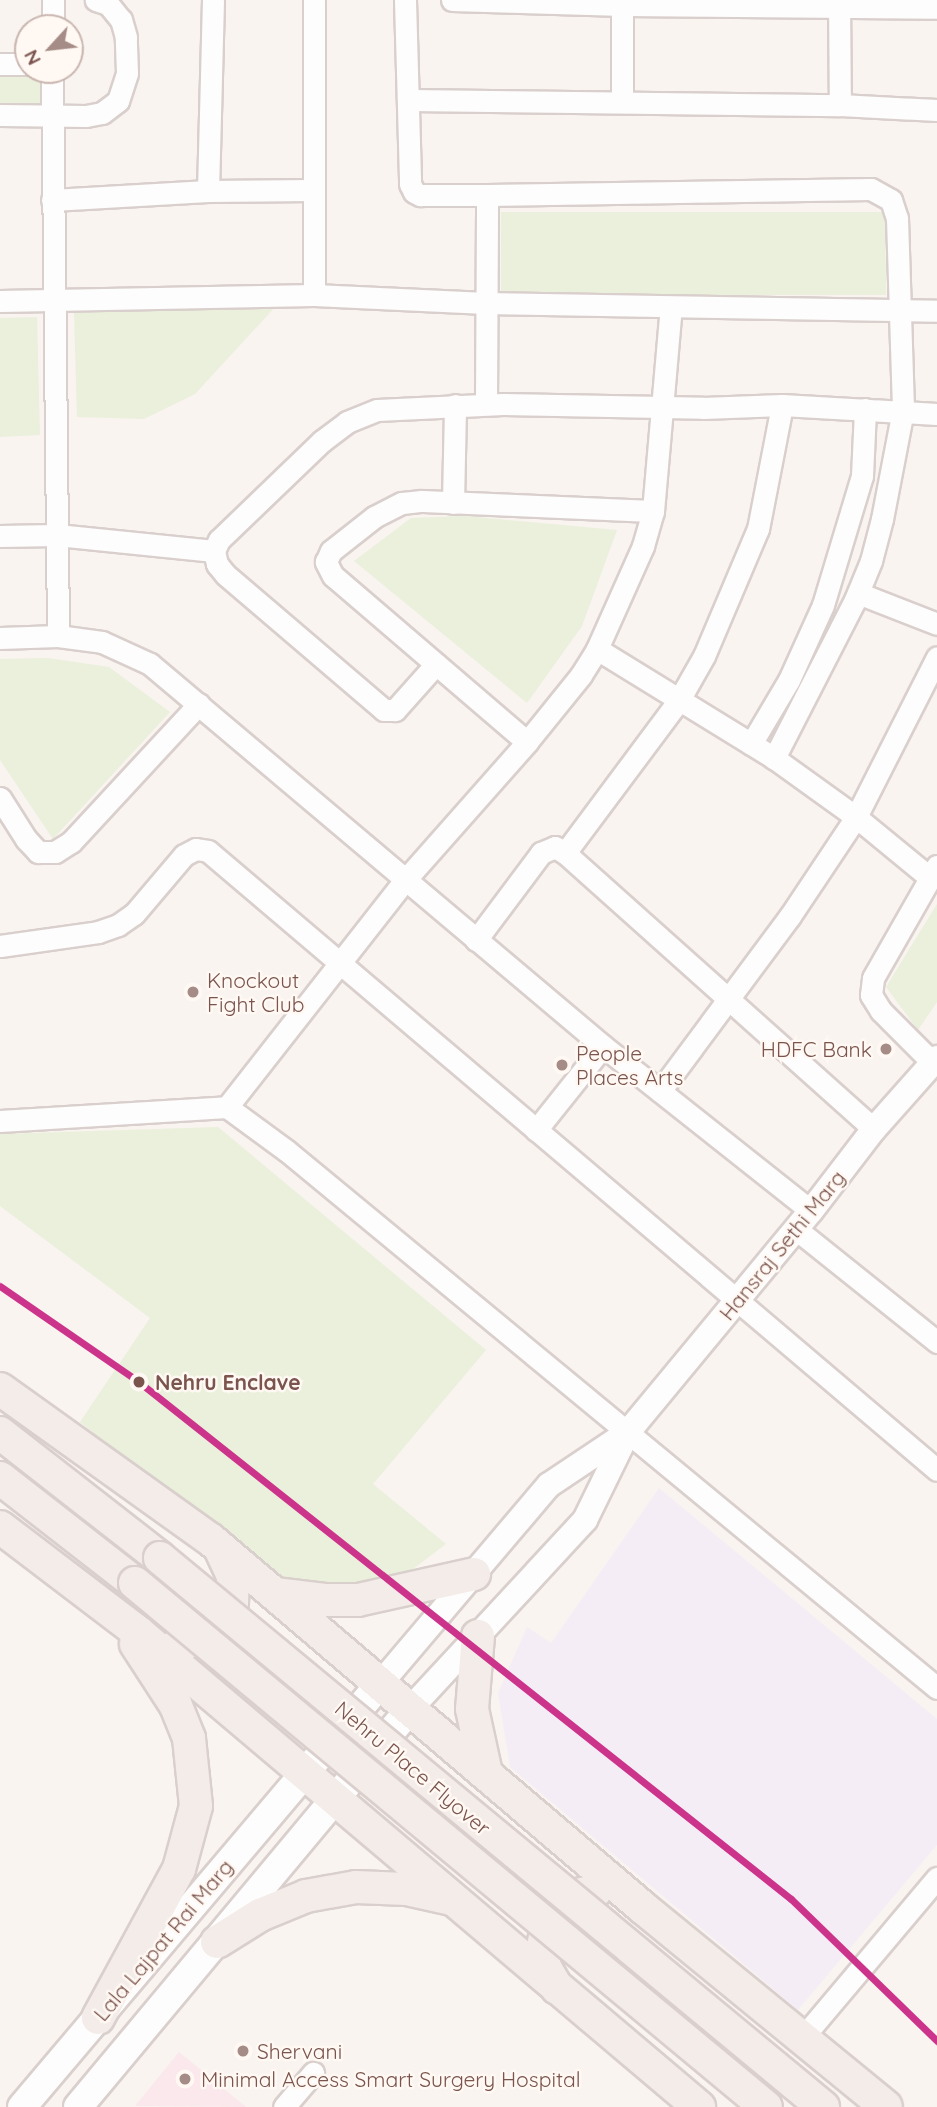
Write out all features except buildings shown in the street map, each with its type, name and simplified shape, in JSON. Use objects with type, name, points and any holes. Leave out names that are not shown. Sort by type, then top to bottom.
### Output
[{"type":"main road","points":[[0,1389],[211,1540],[642,1907]]},
{"type":"main road","name":"Nehru Place Flyover","points":[[0,1433],[160,1558],[823,2107]]},
{"type":"main road","name":"Nehru Place Flyover","points":[[0,1478],[146,1592],[766,2107]]},
{"type":"main road","points":[[0,1527],[127,1625],[699,2107]]},
{"type":"main road","points":[[127,1625],[158,1643],[179,1646],[193,1643],[217,1628],[232,1604],[234,1583],[229,1562],[211,1540]]},
{"type":"main road","points":[[275,1594],[358,1600],[474,1574]]},
{"type":"main road","points":[[98,2018],[179,1869],[196,1806],[189,1738],[175,1704],[127,1625]]},
{"type":"main road","points":[[478,1636],[472,1709],[486,1773]]},
{"type":"main road","name":"Lala Lajpat Rai Marg","points":[[22,2107],[380,1684]]},
{"type":"main road","name":"Lala Lajpat Rai Marg","points":[[78,2107],[410,1709]]},
{"type":"main road","points":[[217,1942],[260,1915],[306,1896],[356,1887],[406,1889],[455,1900]]},
{"type":"main road","points":[[560,1992],[545,1967],[543,1939],[551,1919],[564,1903],[576,1895],[604,1890],[631,1898],[886,2107]]},
{"type":"street","points":[[0,115],[102,113],[118,101],[127,73],[126,37],[121,20],[108,4],[96,0]]},
{"type":"street","points":[[208,191],[213,0]]},
{"type":"street","points":[[314,0],[314,295]]},
{"type":"street","points":[[405,0],[410,184],[414,192],[487,195],[871,189],[891,200],[897,218],[903,309],[903,411],[874,550],[858,593],[774,758]]},
{"type":"street","points":[[452,0],[839,3],[937,8]]},
{"type":"street","points":[[622,3],[622,101]]},
{"type":"street","points":[[839,3],[840,105]]},
{"type":"street","points":[[52,84],[58,636]]},
{"type":"street","points":[[408,100],[840,105],[937,110]]},
{"type":"street","points":[[52,200],[208,191],[313,190]]},
{"type":"street","points":[[486,404],[487,195]]},
{"type":"street","points":[[0,301],[314,295],[486,303],[937,311]]},
{"type":"street","points":[[227,1107],[406,879],[527,742],[581,675],[597,649],[643,546],[653,511],[671,307]]},
{"type":"street","points":[[436,664],[395,710],[384,710],[225,574],[217,564],[214,551],[219,540],[322,441],[347,422],[377,410],[486,404],[663,405],[703,408],[782,405],[937,414]]},
{"type":"street","points":[[453,503],[455,405]]},
{"type":"street","points":[[565,853],[680,700],[704,656],[758,528],[782,405]]},
{"type":"street","points":[[751,744],[789,680],[823,606],[862,476],[865,409]]},
{"type":"street","points":[[527,742],[342,584],[328,569],[326,562],[331,551],[343,538],[388,509],[422,501],[653,511]]},
{"type":"street","points":[[0,536],[57,536],[214,551]]},
{"type":"street","points":[[858,593],[937,624]]},
{"type":"street","points":[[0,638],[58,636],[102,642],[150,664],[476,940],[660,1091],[937,1342]]},
{"type":"street","points":[[597,649],[774,758],[933,872],[873,978],[871,995],[881,1011],[935,1061]]},
{"type":"street","points":[[660,1091],[730,998],[856,817],[937,657]]},
{"type":"street","points":[[0,798],[26,839],[38,852],[55,852],[71,842],[200,704]]},
{"type":"street","points":[[476,940],[541,853],[555,847],[730,998],[874,1129]]},
{"type":"street","points":[[0,946],[98,932],[118,925],[134,914],[184,855],[196,849],[208,851],[937,1470]]},
{"type":"street","points":[[536,1130],[603,1046]]},
{"type":"street","name":"Hansraj Sethi Marg","points":[[410,1709],[585,1520],[628,1432],[804,1220],[874,1129],[935,1061]]},
{"type":"street","points":[[0,1121],[227,1107],[286,1151],[937,1688]]},
{"type":"street","name":"Hansraj Sethi Marg","points":[[380,1684],[549,1485],[628,1432]]},
{"type":"street","points":[[803,2038],[937,1878]]},
{"type":"street","points":[[284,2107],[313,2073]]},
{"type":"shaded area","points":[[659,1488],[937,1719],[937,1845],[798,2010],[510,1767],[498,1693],[527,1627],[551,1643]]},
{"type":"shaded area","name":"Minimal Access Smart Surgery Hospital","points":[[179,2052],[246,2107],[135,2106]]},
{"type":"green space","points":[[0,67],[14,68],[14,84],[42,84],[42,105],[0,106]]},
{"type":"green space","points":[[501,212],[885,212],[886,295],[501,295]]},
{"type":"green space","points":[[276,306],[195,394],[144,419],[77,417],[74,313]]},
{"type":"green space","points":[[37,317],[40,435],[0,437],[0,318]]},
{"type":"green space","points":[[465,516],[617,530],[582,626],[527,703],[354,561],[411,518]]},
{"type":"green space","points":[[48,658],[109,667],[170,712],[53,839],[0,760],[0,659]]},
{"type":"green space","points":[[937,904],[937,1002],[918,1030],[886,987]]},
{"type":"green space","points":[[218,1127],[486,1350],[373,1484],[446,1544],[393,1584],[361,1591],[281,1583],[80,1422],[150,1318],[0,1206],[0,1134]]},
{"type":"transit line","points":[[0,1286],[139,1382],[791,1899],[937,2041]]},
{"type":"place","name":"Knockout Fight Club","points":[[193,992]]},
{"type":"place","name":"HDFC Bank","points":[[886,1049]]},
{"type":"place","name":"People Places Arts","points":[[562,1065]]},
{"type":"place","name":"Nehru Enclave","points":[[139,1382]]},
{"type":"place","name":"Shervani","points":[[243,2051]]},
{"type":"place","name":"Minimal Access Smart Surgery Hospital","points":[[185,2079]]}]
